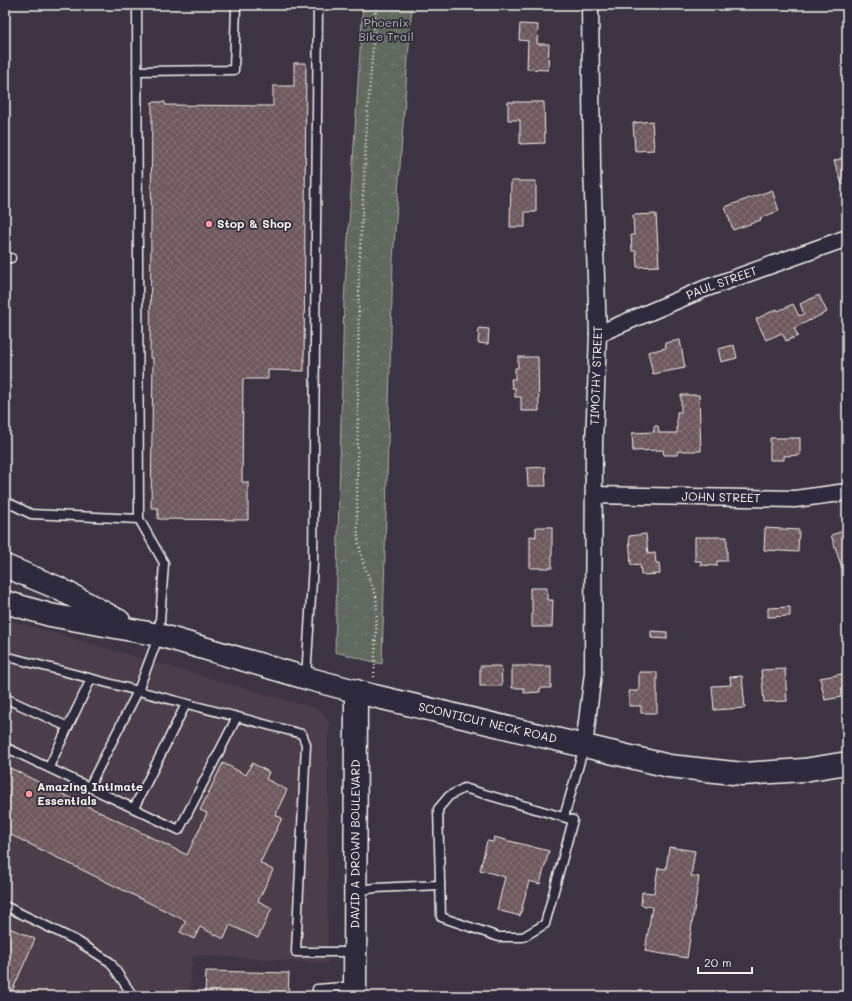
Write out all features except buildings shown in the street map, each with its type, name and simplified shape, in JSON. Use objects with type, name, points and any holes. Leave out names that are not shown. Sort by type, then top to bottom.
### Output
[{"type":"main road","name":"SCONTICUT NECK ROAD","points":[[5,566],[58,588],[134,630]]},
{"type":"main road","name":"SCONTICUT NECK ROAD","points":[[5,602],[50,615],[159,635],[356,691],[669,766],[743,774],[804,770],[847,763]]},
{"type":"main road","name":"DAVID A DROWN BOULEVARD","points":[[355,991],[356,691]]},
{"type":"street","name":"TIMOTHY STREET","points":[[584,746],[593,673],[594,444],[598,334],[592,166],[590,5]]},
{"type":"street","name":"PAUL STREET","points":[[598,334],[704,289],[847,238]]},
{"type":"street","name":"JOHN STREET","points":[[594,495],[795,499],[847,492]]},
{"type":"lane","points":[[90,787],[138,691],[159,635],[164,563],[139,519],[137,5]]},
{"type":"lane","points":[[137,71],[234,70],[236,5]]},
{"type":"lane","points":[[306,678],[313,564],[318,5]]},
{"type":"lane","points":[[5,501],[31,514],[139,519]]},
{"type":"lane","points":[[5,656],[302,734],[306,744],[296,952],[355,952]]},
{"type":"lane","points":[[49,767],[91,679]]},
{"type":"lane","points":[[5,698],[68,727]]},
{"type":"lane","points":[[134,808],[186,704]]},
{"type":"lane","points":[[5,747],[179,830],[237,717]]},
{"type":"lane","points":[[564,817],[584,746]]},
{"type":"lane","points":[[464,788],[573,820],[545,924],[524,937],[499,937],[441,916],[440,885],[438,809],[449,796],[464,788]]},
{"type":"lane","points":[[355,891],[375,888],[440,885]]},
{"type":"lane","points":[[5,906],[77,941],[110,962],[133,996]]},
{"type":"lane","points":[[317,996],[317,989],[355,991]]},
{"type":"path","points":[[357,513],[359,271],[366,122],[376,5]]},
{"type":"shaded area","points":[[5,619],[314,708],[324,714],[330,723],[328,737],[328,963],[193,955],[189,996],[5,996]]},
{"type":"green space","name":"Phoenix Bike Trail","points":[[363,5],[412,5],[393,259],[382,664],[335,652],[344,301]]},
{"type":"place","name":"Stop & Shop","points":[[209,224]]},
{"type":"place","name":"Amazing Intimate Essentials","points":[[29,794]]}]
